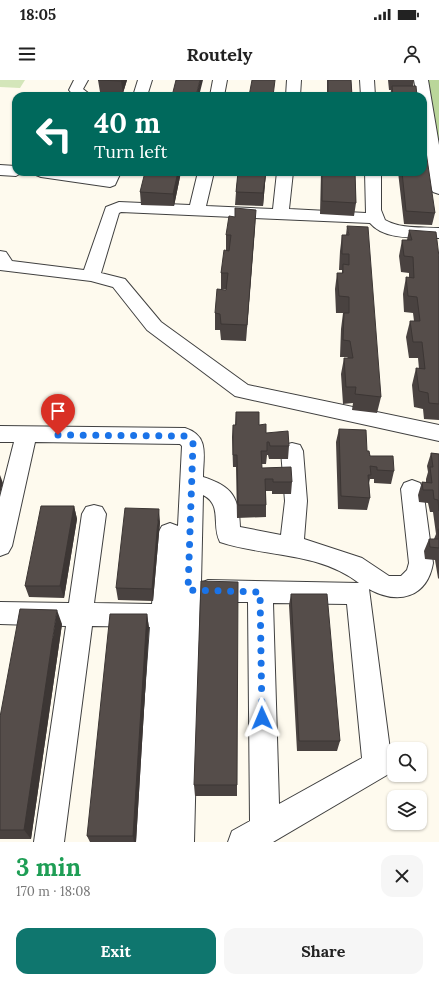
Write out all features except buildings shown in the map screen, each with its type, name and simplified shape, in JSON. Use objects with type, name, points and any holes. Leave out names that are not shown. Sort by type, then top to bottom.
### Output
[{"type":"street","points":[[79,92],[76,90],[81,80]]},
{"type":"street","points":[[141,92],[145,80]]},
{"type":"street","points":[[218,92],[220,80]]},
{"type":"street","points":[[293,92],[294,80]]},
{"type":"street","points":[[367,80],[368,92]]},
{"type":"street","points":[[421,80],[422,92]]},
{"type":"street","points":[[427,145],[439,189]]},
{"type":"street","points":[[0,170],[12,171]]},
{"type":"street","points":[[69,176],[110,182],[112,176]]},
{"type":"street","points":[[197,211],[205,176]]},
{"type":"street","points":[[280,214],[284,176]]},
{"type":"street","points":[[373,176],[375,218],[382,225],[392,230],[439,233]]},
{"type":"street","points":[[91,276],[112,210],[119,207],[375,218]]},
{"type":"street","points":[[0,256],[6,266],[91,276],[119,283],[154,326],[242,391],[439,433]]},
{"type":"street","points":[[0,434],[186,436],[193,443],[179,842]]},
{"type":"street","points":[[0,546],[26,435]]},
{"type":"street","points":[[291,548],[296,501],[292,451]]},
{"type":"street","points":[[192,484],[210,488],[223,498],[228,509],[228,535],[334,557],[355,566],[381,585],[395,587],[405,586],[414,581],[420,572],[421,563],[412,489]]},
{"type":"street","points":[[49,842],[94,514]]},
{"type":"street","points":[[149,842],[170,533]]},
{"type":"street","points":[[188,590],[358,593],[377,765],[254,836]]},
{"type":"street","points":[[254,836],[260,592]]},
{"type":"street","points":[[0,613],[164,616]]},
{"type":"green space","points":[[0,80],[25,80],[20,88],[0,87]]},
{"type":"green space","points":[[426,80],[439,80],[439,153]]},
{"type":"route","points":[[58,435],[186,436],[193,443],[188,590],[260,592],[262,718]]}]
